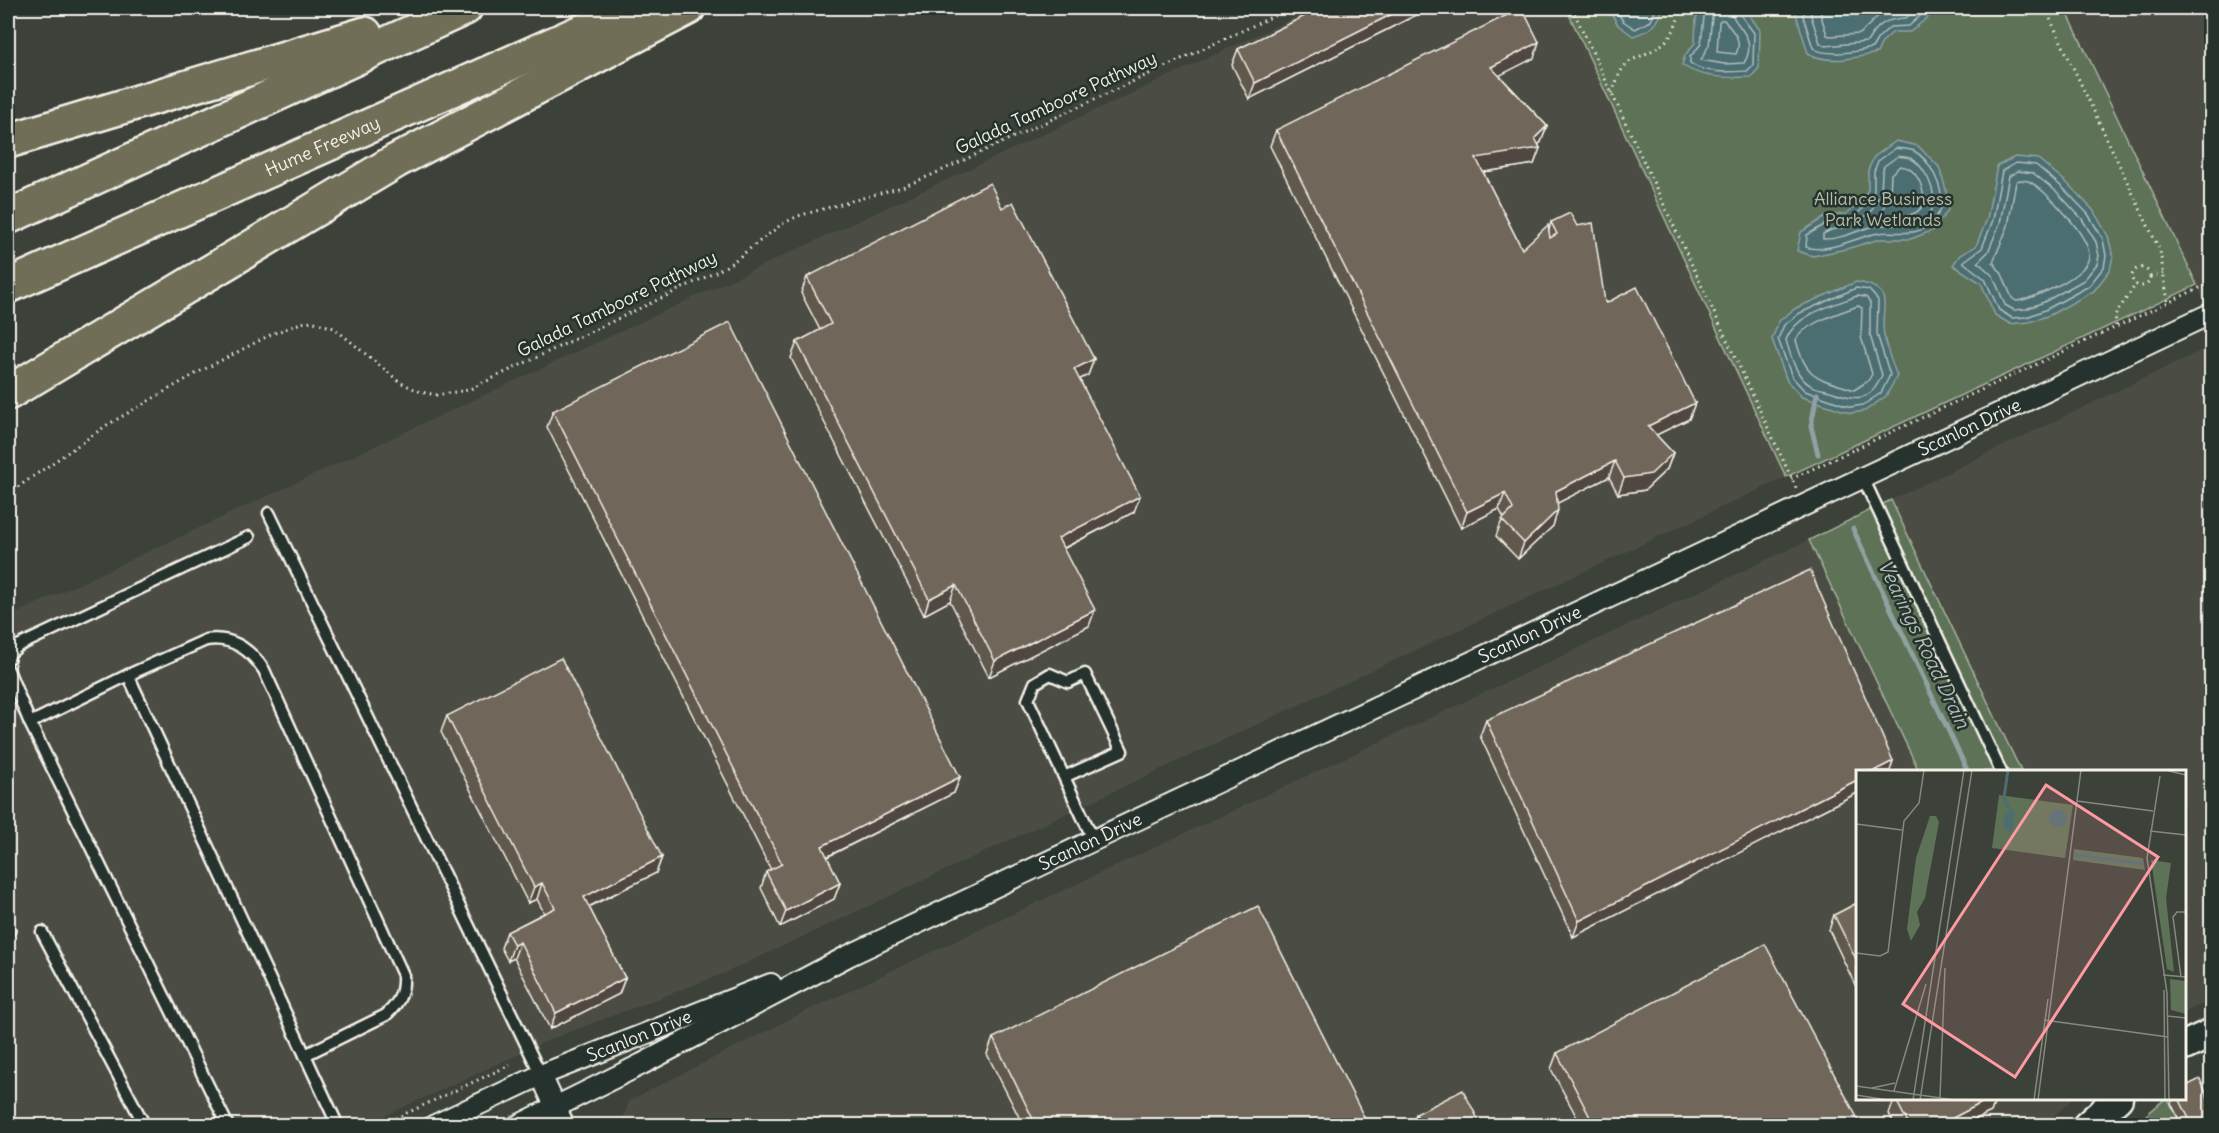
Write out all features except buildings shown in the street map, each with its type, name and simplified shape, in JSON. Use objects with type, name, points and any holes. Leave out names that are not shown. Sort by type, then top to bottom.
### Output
[{"type":"highway","points":[[8,141],[454,8]]},
{"type":"highway","points":[[8,217],[465,8]]},
{"type":"highway","name":"Hume Freeway","points":[[8,286],[635,8]]},
{"type":"highway","points":[[8,393],[396,161],[688,8]]},
{"type":"street","name":"Scanlon Drive","points":[[517,1125],[642,1064],[848,956],[2211,313]]},
{"type":"street","name":"Scanlon Drive","points":[[433,1125],[541,1075],[649,1031],[848,956]]},
{"type":"street","points":[[2186,1045],[2211,1033]]},
{"type":"street","points":[[541,1075],[564,1125]]},
{"type":"street","points":[[2087,1125],[2116,1100]]},
{"type":"lane","points":[[1863,478],[2001,770]]},
{"type":"lane","points":[[268,513],[541,1075]]},
{"type":"lane","points":[[8,659],[10,653],[18,646],[249,537]]},
{"type":"lane","points":[[30,723],[206,640],[219,638],[232,641],[257,660],[264,670],[403,975],[404,988],[401,997],[386,1015],[305,1055]]},
{"type":"lane","points":[[8,670],[30,723],[228,1125]]},
{"type":"lane","points":[[1064,777],[1122,751],[1085,674],[1068,682],[1050,674],[1035,683],[1028,700],[1064,777],[1094,841]]},
{"type":"lane","points":[[128,675],[338,1125]]},
{"type":"lane","points":[[42,932],[145,1125]]},
{"type":"path","name":"Galada Tamboore Pathway","points":[[8,494],[107,425],[206,368],[273,333],[301,323],[318,322],[334,328],[401,383],[421,392],[436,395],[468,390],[714,273],[730,264],[782,224],[798,216],[892,190],[934,174],[1291,8]]},
{"type":"path","points":[[1572,8],[1804,505]]},
{"type":"path","points":[[1612,93],[1620,72],[1628,62],[1668,41],[1677,24],[1680,8]]},
{"type":"path","points":[[2045,8],[2157,243],[2168,302]]},
{"type":"path","points":[[2136,284],[2133,276],[2138,269],[2145,269],[2150,276]]},
{"type":"path","points":[[2150,276],[2163,274]]},
{"type":"path","points":[[2136,284],[2147,284],[2150,276]]},
{"type":"path","points":[[1791,479],[2211,282]]},
{"type":"path","points":[[2116,326],[2115,315],[2136,284]]},
{"type":"path","points":[[378,1125],[510,1065]]},
{"type":"shaded area","points":[[1315,8],[1566,8],[1786,477],[725,973],[551,1039],[364,1125],[8,1125],[8,617]]},
{"type":"shaded area","points":[[2065,8],[2211,8],[2211,316],[2197,285]]},
{"type":"shaded area","points":[[2211,346],[2212,999],[2186,1012],[2186,770],[2021,770],[1891,500]]},
{"type":"shaded area","points":[[1809,540],[1919,770],[1856,770],[1856,1100],[2072,1100],[2042,1126],[621,1126],[629,1101],[798,1015]]},
{"type":"green space","name":"Alliance Business Park Wetlands","points":[[1566,8],[2065,8],[2197,285],[1786,477]]},
{"type":"green space","points":[[1891,500],[2021,770],[1919,770],[1809,540]]},
{"type":"green space","points":[[2164,1100],[2168,1100],[2181,1125],[2135,1125]]},
{"type":"water","points":[[1608,8],[1662,8],[1659,19],[1653,26],[1633,36],[1618,25]]},
{"type":"water","points":[[1702,8],[1740,8],[1747,12],[1760,30],[1759,68],[1751,77],[1707,75],[1682,65],[1685,55],[1695,43],[1696,18]]},
{"type":"water","points":[[1800,8],[1939,8],[1910,32],[1893,32],[1882,42],[1877,53],[1833,60],[1808,53],[1796,14]]},
{"type":"water","points":[[1896,141],[1918,146],[1939,167],[1946,190],[1948,210],[1934,230],[1911,239],[1880,239],[1813,256],[1797,251],[1801,232],[1827,216],[1846,214],[1861,203],[1868,189],[1868,170],[1874,157]]},
{"type":"water","points":[[2015,157],[2038,159],[2066,182],[2093,210],[2108,236],[2113,256],[2110,270],[2094,291],[2050,315],[2029,322],[2010,324],[1995,315],[1981,283],[1953,265],[1960,255],[1976,246],[1987,219],[1997,166]]},
{"type":"water","points":[[1856,282],[1869,285],[1882,294],[1885,340],[1897,376],[1886,396],[1865,411],[1851,413],[1802,397],[1787,381],[1772,339],[1779,321],[1796,308]]},
{"type":"waterway","name":"Vearings Road Drain","points":[[1817,394],[1811,426],[1818,454]]},
{"type":"waterway","name":"Vearings Road Drain","points":[[1853,529],[1967,770]]}]
